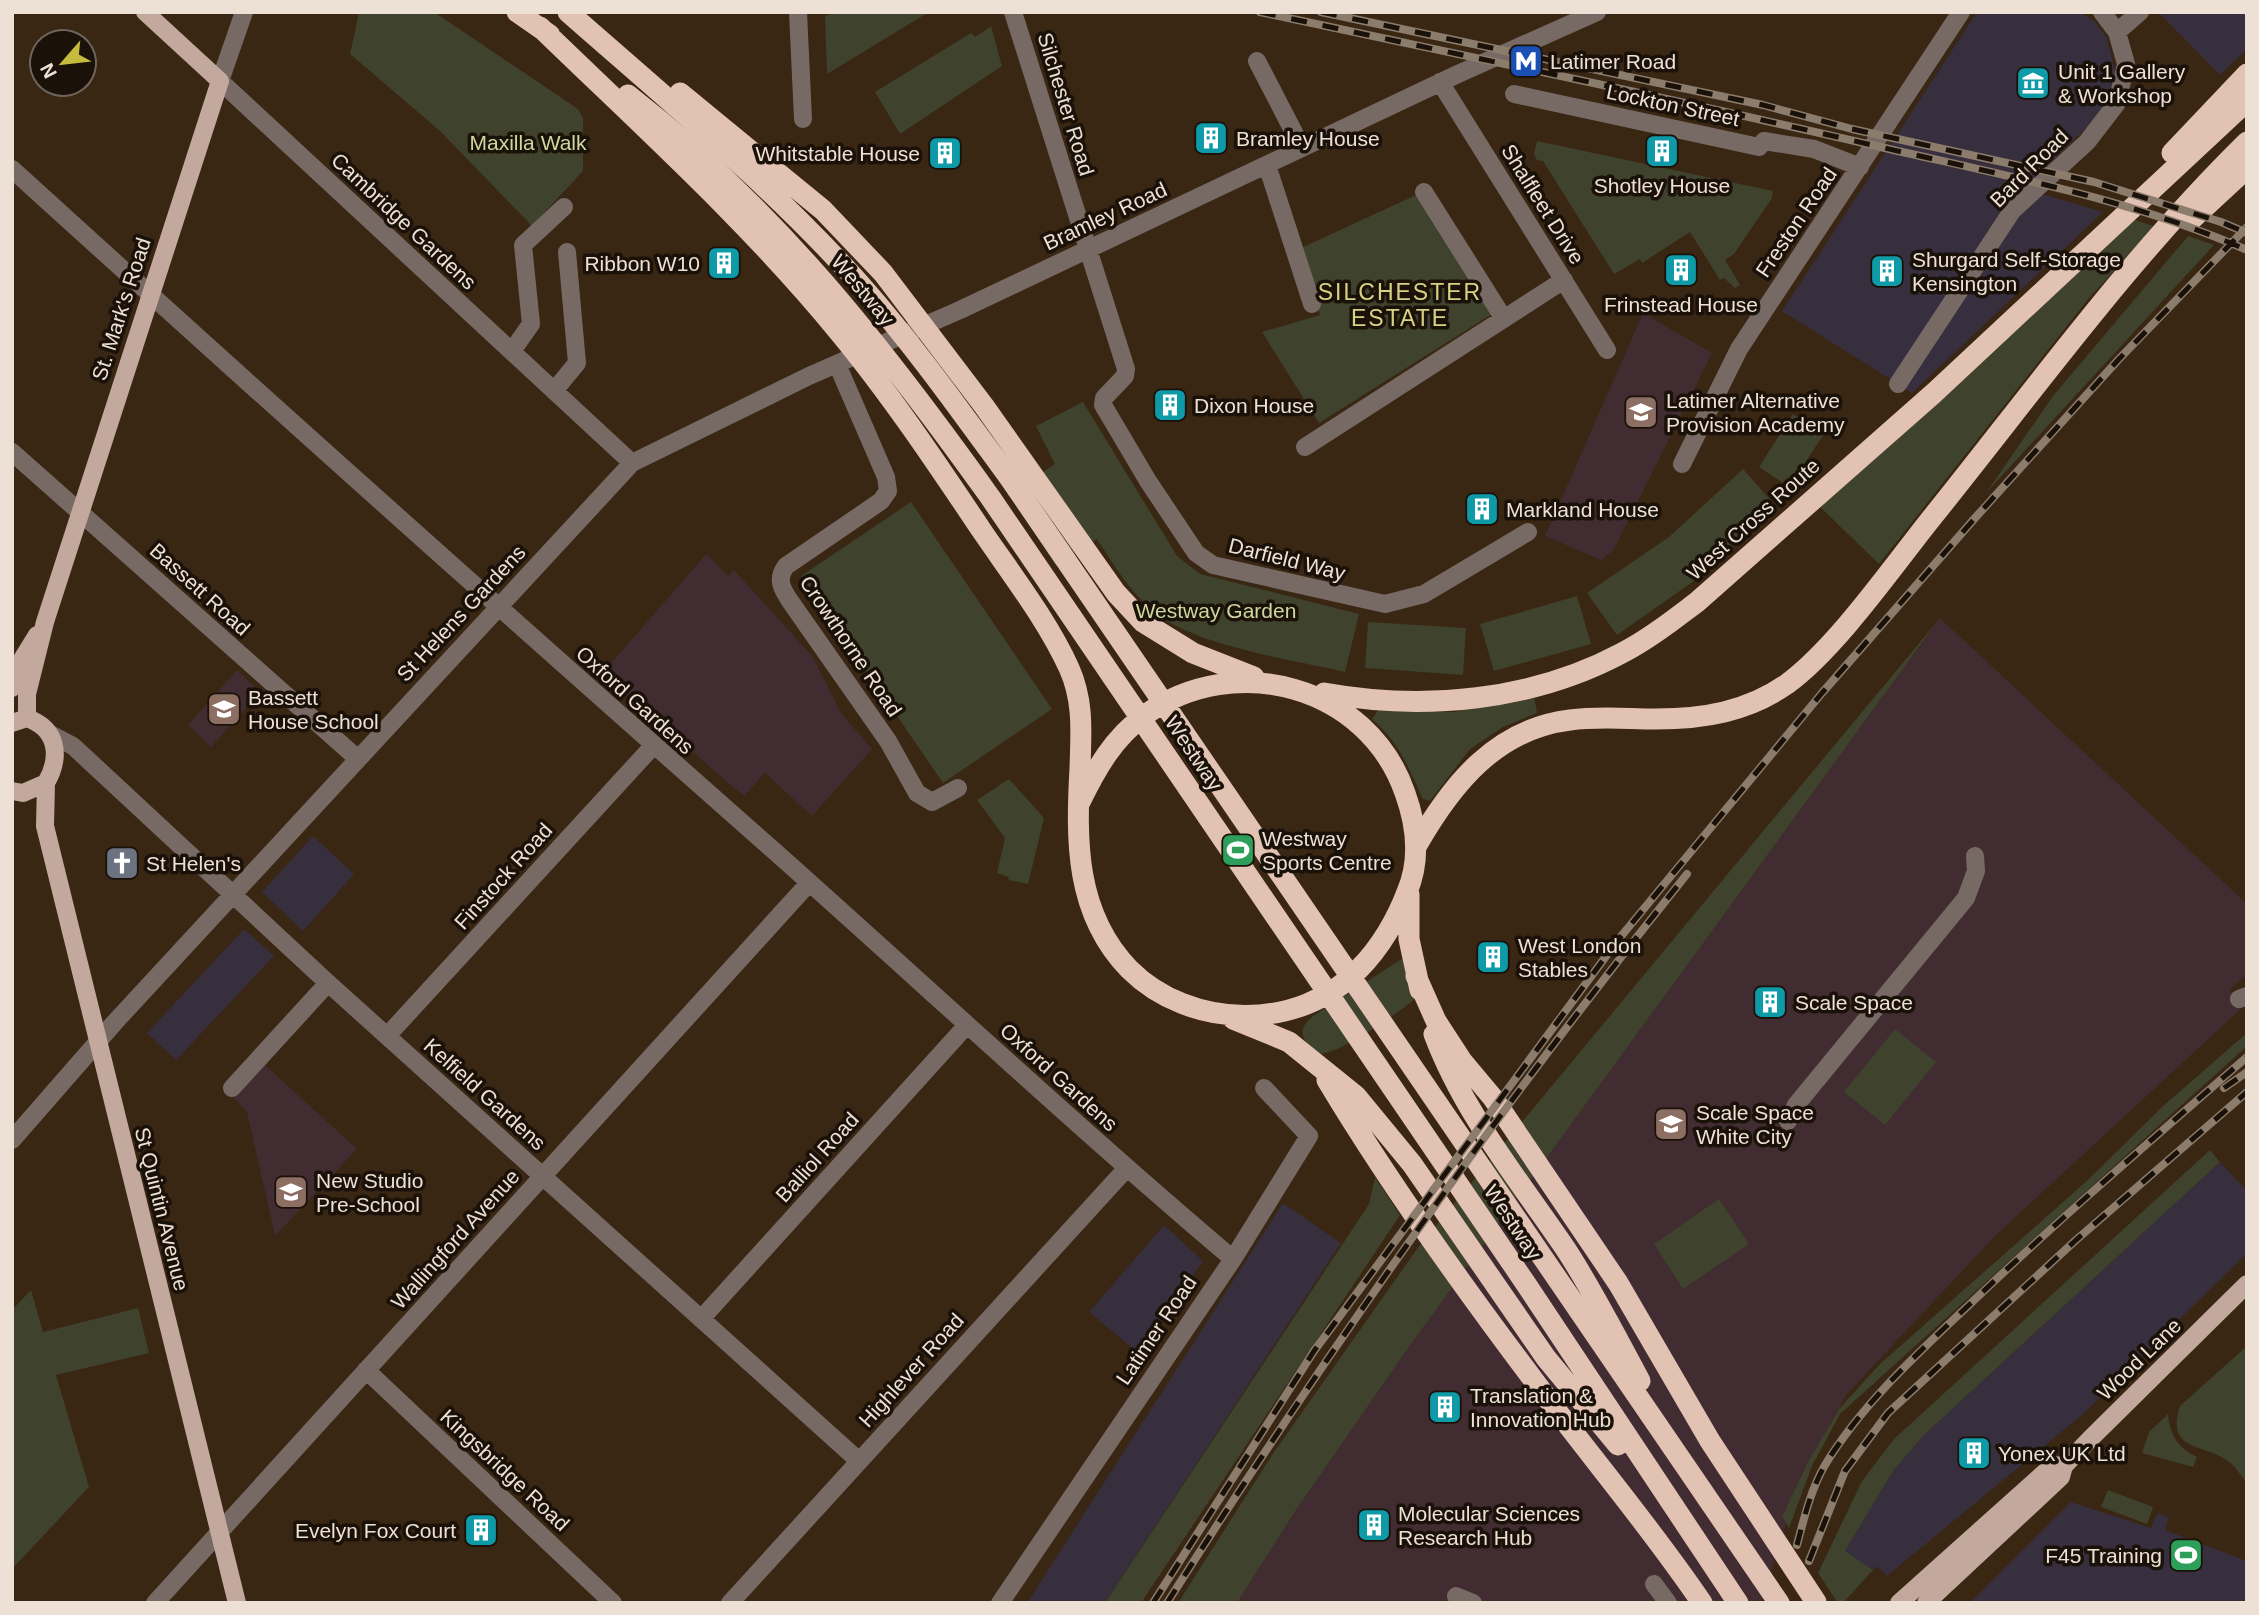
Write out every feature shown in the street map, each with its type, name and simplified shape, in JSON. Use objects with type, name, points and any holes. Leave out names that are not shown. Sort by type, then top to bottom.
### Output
[{"type":"highway","name":"Westway","points":[[517,12],[654,115],[734,184],[839,297],[914,391],[997,508],[1518,1272],[1738,1603]]},
{"type":"highway","name":"Westway","points":[[570,12],[752,174],[859,283],[937,379],[1011,480],[1779,1603]]},
{"type":"highway","points":[[570,12],[730,131],[823,210],[849,237],[891,284],[984,406],[1116,593],[1143,622],[1216,664],[1298,689],[1347,712],[1366,729],[1401,780],[1412,813],[1418,845]]},
{"type":"highway","points":[[540,27],[723,203],[840,333],[954,489],[1056,641],[1071,673],[1081,707],[1079,804],[1082,883],[1092,915],[1108,944],[1132,971],[1154,989],[1181,1004],[1289,1042],[1356,1096],[1385,1128],[1546,1359],[1687,1528]]},
{"type":"highway","points":[[2028,304],[2247,75]]},
{"type":"highway","name":"West Cross Route","points":[[1298,689],[1341,696],[1434,701],[1481,698],[1530,688],[1579,673],[1622,653],[1697,602],[1934,393],[2247,101]]},
{"type":"highway","points":[[1692,1476],[1569,1254],[1472,1114],[1447,1070],[1416,976],[1409,939],[1409,888],[1418,845],[1440,805],[1470,769],[1506,741],[1526,731],[1573,719],[1681,719],[1723,713],[1766,696],[1786,684],[1824,649],[1955,490],[2097,308],[2247,142]]},
{"type":"highway","points":[[2097,308],[2247,168]]},
{"type":"highway","points":[[1079,804],[1112,745],[1150,712],[1173,699],[1220,684],[1272,683]]},
{"type":"highway","points":[[1211,1013],[1240,1016],[1293,1010],[1334,989],[1357,972],[1375,950],[1409,888]]},
{"type":"highway","points":[[1416,976],[1443,1031],[1462,1061],[1493,1098],[1618,1283],[1710,1441],[1816,1603]]},
{"type":"highway","points":[[1317,1063],[1404,1201],[1536,1384],[1620,1488],[1701,1601]]},
{"type":"main road","name":"Cambridge Gardens","points":[[145,12],[220,81]]},
{"type":"main road","name":"St. Mark's Road","points":[[19,721],[45,621],[78,512],[220,81]]},
{"type":"main road","name":"St. Mark's Road","points":[[14,678],[45,621]]},
{"type":"main road","points":[[19,721],[44,727],[50,734],[56,763]]},
{"type":"main road","name":"St Quintin Avenue","points":[[56,763],[46,783],[45,826],[237,1603]]},
{"type":"main road","name":"St Quintin Avenue","points":[[45,826],[17,792],[46,783]]},
{"type":"main road","name":"Wood Lane","points":[[1926,1603],[2061,1477],[2064,1466],[2247,1284]]},
{"type":"main road","name":"Wood Lane","points":[[1899,1603],[2053,1465],[2064,1466]]},
{"type":"street","name":"St. Mark's Road","points":[[220,81],[244,12]]},
{"type":"street","points":[[799,12],[803,120]]},
{"type":"street","name":"Silchester Road","points":[[1013,12],[1086,250]]},
{"type":"street","name":"Bramley Road","points":[[632,463],[837,364],[1086,250],[1440,82],[1597,12]]},
{"type":"street","name":"Freston Road","points":[[1682,464],[1739,349],[1961,12]]},
{"type":"street","name":"Bard Road","points":[[1898,384],[2012,211],[2109,118],[2123,87],[2126,64],[2117,33],[2102,12]]},
{"type":"street","points":[[2117,33],[2140,12]]},
{"type":"street","points":[[1257,61],[1302,148]]},
{"type":"street","name":"Cambridge Gardens","points":[[220,81],[632,463]]},
{"type":"street","name":"Shalfleet Drive","points":[[1440,82],[1607,350]]},
{"type":"street","name":"Lockton Street","points":[[1514,94],[1759,147],[1764,141],[1814,149],[1860,167]]},
{"type":"street","points":[[1267,165],[1312,304]]},
{"type":"street","name":"Oxford Gardens","points":[[12,169],[497,607],[1126,1168],[1233,1259]]},
{"type":"street","points":[[1424,192],[1504,319]]},
{"type":"street","points":[[512,351],[531,324],[523,245],[564,207]]},
{"type":"street","name":"Darfield Way","points":[[1086,250],[1126,369],[1125,376],[1104,398],[1107,415],[1196,553],[1213,565],[1385,604],[1424,594],[1528,532]]},
{"type":"street","points":[[554,391],[577,363],[567,252]]},
{"type":"street","points":[[1305,446],[1564,280]]},
{"type":"street","name":"Crowthorne Road","points":[[837,364],[886,477],[888,491],[881,501],[786,566],[780,582],[790,601],[888,741],[917,793],[932,802],[958,789]]},
{"type":"street","name":"Bassett Road","points":[[12,452],[358,760]]},
{"type":"street","name":"St Helens Gardens","points":[[12,1140],[97,1042],[632,463]]},
{"type":"street","name":"Kelfield Gardens","points":[[50,734],[65,739],[328,983],[859,1461]]},
{"type":"street","name":"Finstock Road","points":[[387,1036],[653,746]]},
{"type":"street","points":[[56,763],[83,757]]},
{"type":"street","points":[[1788,1121],[1796,1105],[1966,898],[1976,871],[1975,856]]},
{"type":"street","name":"Wallingford Avenue","points":[[155,1603],[809,883]]},
{"type":"street","points":[[232,1088],[328,983]]},
{"type":"street","name":"Balliol Road","points":[[701,1319],[967,1025]]},
{"type":"street","name":"Latimer Road","points":[[1000,1603],[1233,1259],[1310,1136],[1264,1088]]},
{"type":"street","name":"Highlever Road","points":[[730,1603],[1126,1168]]},
{"type":"street","name":"Kingsbridge Road","points":[[366,1370],[613,1603]]},
{"type":"street","points":[[1654,1584],[1668,1603]]},
{"type":"shaded area","points":[[1977,12],[2080,12],[2095,22],[2107,38],[2117,79],[2110,104],[2025,189],[2103,212],[1912,393],[1782,311]]},
{"type":"shaded area","points":[[2158,12],[2247,12],[2247,49],[2220,75]]},
{"type":"shaded area","name":"Latimer Alternative Provision Academy","points":[[1643,313],[1712,353],[1613,551],[1601,560],[1545,536]]},
{"type":"shaded area","points":[[706,554],[728,576],[734,570],[813,657],[841,713],[872,749],[812,816],[765,773],[744,796],[602,674]]},
{"type":"shaded area","points":[[1940,618],[2247,904],[2247,974],[2229,990],[2244,1006],[1995,1236],[1846,1395],[1801,1477],[1761,1603],[1237,1603],[1294,1513],[1406,1351]]},
{"type":"shaded area","name":"Bassett House School","points":[[237,670],[260,692],[211,747],[188,725]]},
{"type":"shaded area","points":[[313,836],[354,874],[303,931],[262,892]]},
{"type":"shaded area","points":[[244,929],[274,956],[176,1060],[147,1033]]},
{"type":"shaded area","name":"New Studio Pre-School","points":[[264,1064],[357,1149],[275,1236],[247,1112],[233,1097]]},
{"type":"shaded area","points":[[2220,1162],[2247,1191],[2247,1253],[2083,1414],[1887,1576],[1877,1566],[1873,1570],[1844,1552],[1893,1471],[1923,1436]]},
{"type":"shaded area","points":[[1283,1203],[1341,1243],[1105,1603],[1027,1603]]},
{"type":"shaded area","points":[[1164,1225],[1203,1261],[1138,1353],[1089,1312]]},
{"type":"shaded area","points":[[2071,1502],[2151,1528],[2157,1513],[2169,1517],[2165,1530],[2247,1561],[2247,1603],[1970,1603]]},
{"type":"green space","name":"Maxilla Walk","points":[[359,12],[434,12],[578,109],[583,118],[583,171],[532,226],[440,131],[350,54]]},
{"type":"green space","points":[[837,12],[929,12],[827,74],[825,16]]},
{"type":"green space","points":[[991,26],[1002,66],[900,134],[875,92],[971,33],[975,37]]},
{"type":"green space","points":[[1537,141],[1773,191],[1772,198],[1734,254],[1725,260],[1740,285],[1735,288],[1724,278],[1720,280],[1690,232],[1642,263],[1640,259],[1614,274],[1543,161],[1537,160],[1534,154]]},
{"type":"green space","points":[[1416,195],[1492,314],[1319,423],[1262,332],[1320,315],[1301,248]]},
{"type":"green space","points":[[2133,219],[2155,227],[2089,298],[1879,564],[1818,505],[1942,400]]},
{"type":"green space","points":[[2188,236],[2214,245],[1986,493],[2053,396]]},
{"type":"green space","name":"Westway Garden","points":[[1083,402],[1177,556],[1200,574],[1359,614],[1345,672],[1244,650],[1171,623],[1153,611],[1137,595],[1097,539],[1056,566],[1010,494],[1055,464],[1036,426]]},
{"type":"green space","points":[[1793,414],[1824,434],[1789,487],[1759,467]]},
{"type":"green space","points":[[1743,469],[1776,506],[1701,576],[1617,635],[1587,593],[1669,537]]},
{"type":"green space","points":[[911,502],[1052,709],[943,783],[801,576]]},
{"type":"green space","points":[[1577,596],[1591,644],[1494,671],[1480,624]]},
{"type":"green space","points":[[1940,618],[1406,1351],[1294,1513],[1237,1603],[1178,1603],[1272,1455],[1419,1246]]},
{"type":"green space","points":[[1368,622],[1466,628],[1463,675],[1365,668]]},
{"type":"green space","points":[[1534,696],[1537,713],[1503,727],[1470,749],[1430,801],[1423,799],[1397,747],[1372,719],[1379,709],[1454,712]]},
{"type":"green space","points":[[1009,779],[1044,818],[1028,884],[1008,880],[1009,877],[997,873],[1005,838],[977,800]]},
{"type":"green space","points":[[1417,955],[1431,985],[1394,1015],[1330,1052],[1319,1054],[1305,1041],[1304,1027],[1313,1016],[1400,960]]},
{"type":"green space","points":[[1895,1029],[1936,1062],[1885,1125],[1844,1092]]},
{"type":"green space","points":[[2247,1033],[2247,1046],[1840,1414],[1812,1466],[1789,1528],[1782,1517],[1808,1462],[1839,1409],[1879,1365],[2090,1178],[2163,1106]]},
{"type":"green space","points":[[2210,1150],[2220,1162],[1923,1436],[1893,1471],[1845,1551],[1873,1570],[1843,1603],[1838,1603],[1818,1573],[1862,1481],[1894,1439]]},
{"type":"green space","points":[[1375,1177],[1400,1215],[1141,1603],[1105,1603],[1369,1204]]},
{"type":"green space","points":[[1719,1199],[1749,1244],[1683,1289],[1654,1244]]},
{"type":"green space","points":[[31,1290],[43,1332],[138,1308],[149,1353],[56,1375],[89,1487],[12,1569],[12,1310]]},
{"type":"green space","points":[[2247,1346],[2247,1483],[2228,1461],[2182,1439],[2177,1421],[2180,1406]]},
{"type":"green space","points":[[2168,1414],[2176,1440],[2197,1457],[2193,1467],[2142,1453],[2149,1432]]},
{"type":"green space","points":[[2108,1490],[2153,1507],[2147,1524],[2101,1507]]},
{"type":"railway","points":[[1260,12],[1645,94],[2064,189],[2156,216],[2247,250]]},
{"type":"railway","points":[[1321,12],[1763,105],[1852,129],[2094,182],[2221,222],[2247,233]]},
{"type":"railway","points":[[1153,1603],[1314,1351],[1618,940],[1822,693],[1975,518],[2119,359],[2247,227]]},
{"type":"railway","points":[[1167,1603],[1289,1415],[1417,1231],[1549,1050],[1687,874]]},
{"type":"railway","points":[[1797,1545],[1820,1474],[1873,1400],[1931,1341],[2038,1241],[2247,1057]]},
{"type":"railway","points":[[2224,1088],[2247,1072]]},
{"type":"railway","points":[[1809,1561],[1845,1471],[1888,1413],[2076,1240],[2247,1092]]},
{"type":"place","name":"Latimer Road","points":[[1526,61]]},
{"type":"place","name":"Unit 1 Gallery & Workshop","points":[[2033,83]]},
{"type":"place","name":"Bramley House","points":[[1211,138]]},
{"type":"place","name":"Shotley House","points":[[1662,151]]},
{"type":"place","name":"Whitstable House","points":[[945,153]]},
{"type":"place","name":"Ribbon W10","points":[[724,263]]},
{"type":"place","name":"Frinstead House","points":[[1681,270]]},
{"type":"place","name":"Shurgard Self-Storage Kensington","points":[[1887,271]]},
{"type":"place","name":"Dixon House","points":[[1170,405]]},
{"type":"place","name":"Latimer Alternative Provision Academy","points":[[1641,412]]},
{"type":"place","name":"Markland House","points":[[1482,509]]},
{"type":"place","name":"Bassett House School","points":[[224,709]]},
{"type":"place","name":"Westway Sports Centre","points":[[1238,850]]},
{"type":"place","name":"St Helen's","points":[[122,863]]},
{"type":"place","name":"West London Stables","points":[[1493,957]]},
{"type":"place","name":"Scale Space","points":[[1770,1002]]},
{"type":"place","name":"Scale Space White City","points":[[1671,1124]]},
{"type":"place","name":"New Studio Pre-School","points":[[291,1192]]},
{"type":"place","name":"Translation & Innovation Hub","points":[[1445,1407]]},
{"type":"place","name":"Yonex UK Ltd","points":[[1974,1453]]},
{"type":"place","name":"Molecular Sciences Research Hub","points":[[1374,1525]]},
{"type":"place","name":"Evelyn Fox Court","points":[[481,1530]]},
{"type":"place","name":"F45 Training","points":[[2186,1555]]},
{"type":"district","name":"SILCHESTER ESTATE","points":[[1400,305]]}]
